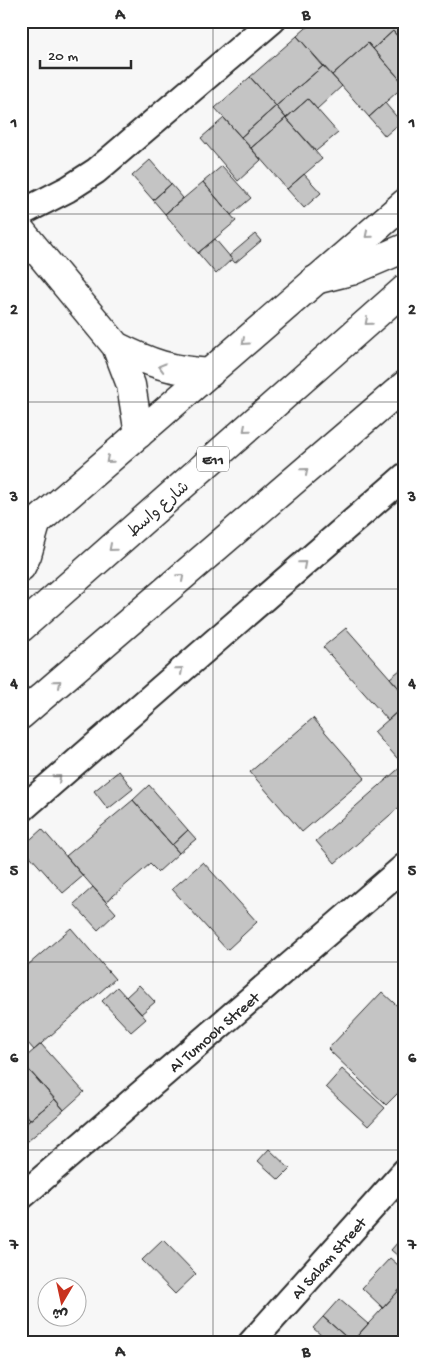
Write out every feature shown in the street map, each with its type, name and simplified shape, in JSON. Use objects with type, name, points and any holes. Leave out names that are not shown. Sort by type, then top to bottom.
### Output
[{"type":"main road","points":[[21,567],[27,555],[28,530],[405,203]]},
{"type":"main road","points":[[21,231],[116,346],[130,384],[139,434]]},
{"type":"main road","points":[[314,280],[351,271],[405,248]]},
{"type":"main road","name":"شارع واسط","points":[[21,628],[405,289]]},
{"type":"main road","points":[[116,346],[169,369],[210,373]]},
{"type":"main road","points":[[21,715],[405,385]]},
{"type":"street","points":[[21,213],[68,189],[96,171],[272,21]]},
{"type":"street","points":[[21,810],[405,476]]},
{"type":"street","name":"Al Tumooh Street","points":[[21,1197],[405,866]]},
{"type":"street","name":"Al Salam Street","points":[[251,1343],[405,1171]]},
{"type":"building","points":[[314,21],[405,21],[405,31],[398,37],[393,31],[373,49],[368,43],[332,75],[297,36]]},
{"type":"building","points":[[393,31],[405,45],[405,85],[373,49]]},
{"type":"building","points":[[297,36],[323,66],[276,106],[250,77]]},
{"type":"building","points":[[368,43],[405,85],[369,117],[332,75]]},
{"type":"building","points":[[323,66],[342,86],[317,109],[308,99],[286,118],[276,106]]},
{"type":"building","points":[[250,77],[276,106],[241,137],[215,108]]},
{"type":"building","points":[[308,99],[338,133],[316,151],[286,118]]},
{"type":"building","points":[[385,103],[401,122],[385,136],[369,117]]},
{"type":"building","points":[[276,106],[286,118],[251,148],[241,137]]},
{"type":"building","points":[[224,118],[261,160],[238,181],[201,138]]},
{"type":"building","points":[[286,118],[322,159],[287,189],[251,148]]},
{"type":"building","points":[[150,160],[171,184],[153,200],[132,176]]},
{"type":"building","points":[[222,166],[251,198],[231,215],[203,182]]},
{"type":"building","points":[[304,174],[321,193],[304,208],[287,189]]},
{"type":"building","points":[[203,182],[236,221],[198,253],[165,214]]},
{"type":"building","points":[[171,184],[183,198],[165,214],[153,200]]},
{"type":"building","points":[[255,234],[261,241],[235,263],[229,256]]},
{"type":"building","points":[[215,239],[232,259],[216,274],[198,253]]},
{"type":"building","points":[[346,628],[405,695],[405,705],[388,720],[323,647]]},
{"type":"building","points":[[405,666],[405,695],[390,678]]},
{"type":"building","points":[[405,705],[405,767],[374,732]]},
{"type":"building","points":[[313,718],[365,778],[302,832],[250,772]]},
{"type":"building","points":[[403,765],[405,802],[335,863],[316,841]]},
{"type":"building","points":[[119,771],[133,789],[108,809],[94,791]]},
{"type":"building","points":[[149,785],[188,830],[172,845],[133,800]]},
{"type":"building","points":[[133,800],[179,853],[158,872],[150,864],[106,902],[66,856]]},
{"type":"building","points":[[42,829],[83,876],[63,893],[22,847]]},
{"type":"building","points":[[188,830],[196,839],[179,853],[172,845]]},
{"type":"building","points":[[203,862],[257,922],[227,950],[172,889]]},
{"type":"building","points":[[93,887],[116,913],[98,930],[74,904]]},
{"type":"building","points":[[71,928],[115,979],[34,1050],[21,1035],[21,971]]},
{"type":"building","points":[[139,985],[155,1002],[141,1014],[126,997]]},
{"type":"building","points":[[117,987],[146,1019],[131,1032],[102,1001]]},
{"type":"building","points":[[382,992],[405,1013],[405,1086],[386,1105],[328,1049]]},
{"type":"building","points":[[41,1044],[84,1092],[64,1110],[21,1061]]},
{"type":"building","points":[[21,1061],[55,1099],[30,1120],[21,1110]]},
{"type":"building","points":[[342,1069],[385,1108],[368,1126],[326,1087]]},
{"type":"building","points":[[55,1099],[64,1110],[21,1147],[21,1128]]},
{"type":"building","points":[[21,1110],[30,1120],[21,1128]]},
{"type":"building","points":[[269,1149],[290,1169],[279,1180],[258,1161]]},
{"type":"building","points":[[405,1234],[405,1262],[391,1250]]},
{"type":"building","points":[[163,1240],[196,1274],[175,1294],[142,1260]]},
{"type":"building","points":[[390,1258],[405,1271],[405,1284],[383,1308],[362,1288]]},
{"type":"building","points":[[405,1284],[405,1343],[364,1343],[357,1336]]},
{"type":"building","points":[[339,1299],[368,1324],[352,1342],[323,1317]]},
{"type":"building","points":[[323,1317],[352,1342],[330,1343],[313,1328]]}]
